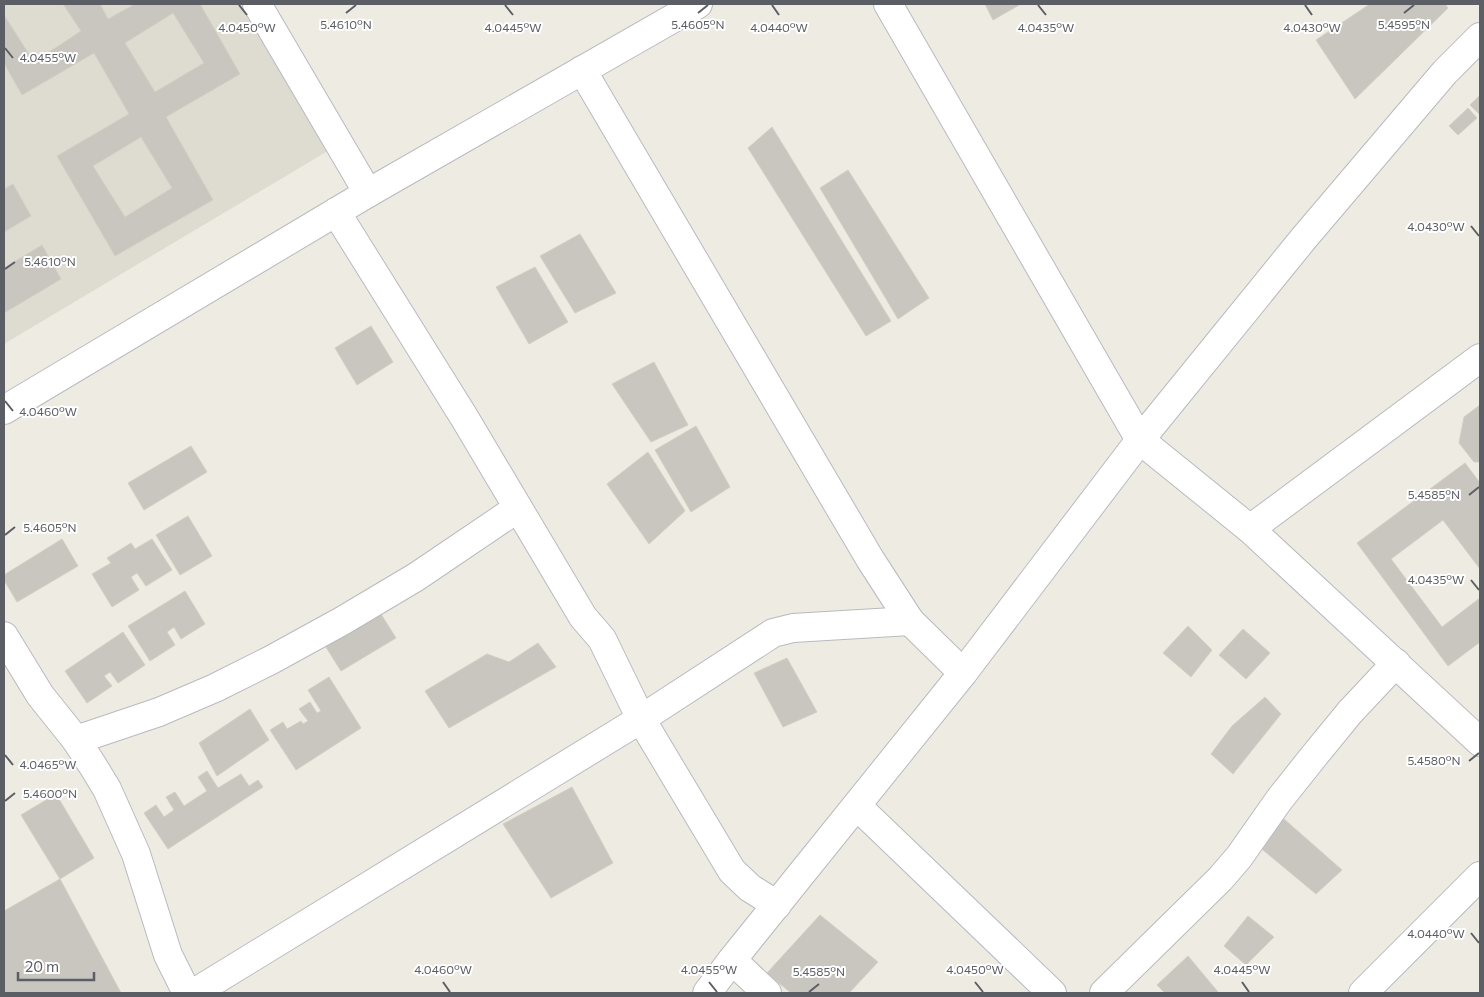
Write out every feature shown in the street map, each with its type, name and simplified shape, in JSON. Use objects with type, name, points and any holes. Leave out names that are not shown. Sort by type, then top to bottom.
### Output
[{"type":"street","points":[[257,4],[368,193]]},
{"type":"street","points":[[4,410],[368,193],[698,4]]},
{"type":"street","points":[[888,4],[1140,440],[1250,529],[1480,742]]},
{"type":"street","points":[[707,993],[963,674],[1140,440],[1304,238],[1445,72],[1480,37]]},
{"type":"street","points":[[582,70],[870,558],[910,621],[963,674]]},
{"type":"street","points":[[336,212],[464,417],[583,617],[602,639],[641,719],[732,872],[750,888],[777,905]]},
{"type":"street","points":[[1250,529],[1480,358]]},
{"type":"street","points":[[76,740],[159,712],[215,688],[271,660],[416,577],[518,508]]},
{"type":"street","points":[[194,993],[641,719],[773,633],[793,628],[910,621]]},
{"type":"street","points":[[4,636],[40,695],[76,740],[106,789],[132,846],[168,955],[187,993]]},
{"type":"street","points":[[1104,993],[1240,857],[1279,800],[1314,756],[1350,712],[1396,663]]},
{"type":"street","points":[[857,806],[1052,993]]},
{"type":"street","points":[[1363,993],[1480,876]]},
{"type":"street","points":[[732,960],[766,993]]},
{"type":"shaded area","points":[[4,4],[246,4],[331,149],[4,344]]},
{"type":"building","points":[[63,4],[100,4],[108,19],[135,4],[200,4],[240,74],[166,117],[213,200],[115,256],[57,156],[129,114],[94,53],[22,95],[4,63],[4,15],[34,62],[81,31]],"holes":[[[173,13],[204,63],[155,92],[125,43]],[[141,137],[172,188],[125,217],[93,166]]]},
{"type":"building","points":[[985,4],[1021,4],[993,20]]},
{"type":"building","points":[[1370,4],[1445,4],[1448,8],[1355,99],[1316,40]]},
{"type":"building","points":[[1480,95],[1480,115],[1470,105]]},
{"type":"building","points":[[1468,108],[1477,118],[1458,135],[1449,126]]},
{"type":"building","points":[[772,127],[891,321],[866,336],[748,148]]},
{"type":"building","points":[[848,170],[929,298],[898,319],[820,188]]},
{"type":"building","points":[[13,184],[31,216],[4,232],[4,189]]},
{"type":"building","points":[[580,234],[616,293],[575,313],[540,256]]},
{"type":"building","points":[[42,245],[61,279],[4,313],[4,268]]},
{"type":"building","points":[[535,267],[568,322],[529,344],[496,287]]},
{"type":"building","points":[[371,326],[393,362],[357,385],[335,348]]},
{"type":"building","points":[[654,362],[688,425],[651,442],[612,384]]},
{"type":"building","points":[[1480,405],[1480,462],[1474,462],[1459,443],[1464,417]]},
{"type":"building","points":[[696,426],[730,487],[691,512],[655,450]]},
{"type":"building","points":[[191,446],[207,472],[144,510],[128,483]]},
{"type":"building","points":[[648,452],[685,511],[649,544],[607,484]]},
{"type":"building","points":[[1465,463],[1480,483],[1480,569],[1443,520],[1391,559],[1442,627],[1480,598],[1480,642],[1448,666],[1357,543]]},
{"type":"building","points":[[188,516],[212,556],[180,575],[156,535]]},
{"type":"building","points":[[62,539],[78,566],[17,602],[4,580],[4,575]]},
{"type":"building","points":[[152,539],[172,570],[146,586],[137,573],[131,577],[139,590],[112,607],[92,574],[111,563],[107,558],[131,543],[135,549]]},
{"type":"building","points":[[185,591],[205,624],[181,639],[174,627],[167,632],[175,645],[150,661],[128,626]]},
{"type":"building","points":[[379,611],[396,638],[341,671],[324,644]]},
{"type":"building","points":[[1188,626],[1212,650],[1191,677],[1163,653]]},
{"type":"building","points":[[1243,629],[1270,653],[1246,679],[1219,655]]},
{"type":"building","points":[[123,632],[145,665],[118,683],[110,672],[104,676],[112,686],[87,703],[65,671]]},
{"type":"building","points":[[538,643],[556,667],[449,728],[425,691],[487,654],[509,662]]},
{"type":"building","points":[[787,658],[817,712],[783,727],[754,673]]},
{"type":"building","points":[[329,677],[361,728],[296,770],[270,730],[283,722],[287,729],[301,721],[303,724],[308,721],[299,709],[310,702],[317,713],[321,711],[308,690]]},
{"type":"building","points":[[1265,697],[1281,714],[1233,774],[1211,754],[1232,726]]},
{"type":"building","points":[[250,709],[269,740],[217,776],[199,743]]},
{"type":"building","points":[[207,771],[218,788],[241,774],[249,786],[258,780],[263,787],[168,849],[144,813],[156,805],[164,817],[174,810],[166,797],[175,792],[184,806],[207,791],[198,777]]},
{"type":"building","points":[[572,787],[613,863],[551,898],[503,824]]},
{"type":"building","points":[[56,794],[94,858],[60,879],[21,815]]},
{"type":"building","points":[[1284,819],[1342,870],[1316,894],[1257,845]]},
{"type":"building","points":[[60,879],[121,993],[4,993],[4,911]]},
{"type":"building","points":[[820,915],[878,962],[849,993],[791,993],[767,973]]},
{"type":"building","points":[[1248,916],[1274,937],[1246,965],[1224,946]]},
{"type":"building","points":[[1188,956],[1217,993],[1165,993],[1157,985]]}]
